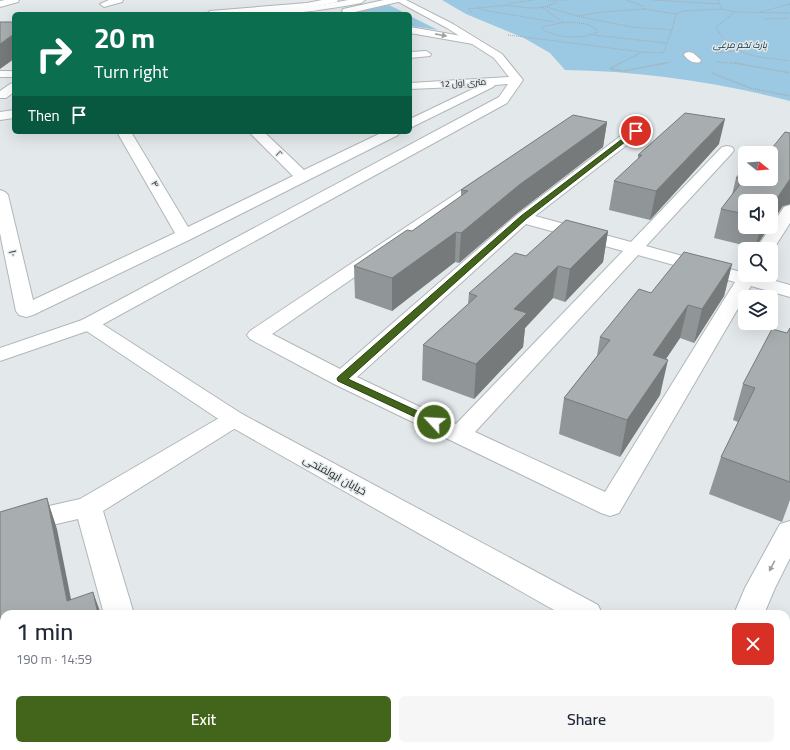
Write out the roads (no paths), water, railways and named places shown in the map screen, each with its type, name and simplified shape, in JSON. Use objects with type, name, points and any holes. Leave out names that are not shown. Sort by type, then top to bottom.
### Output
[{"type":"street","points":[[0,4],[15,0]]},
{"type":"street","points":[[104,4],[119,0]]},
{"type":"street","points":[[232,12],[300,6],[334,0]]},
{"type":"street","points":[[288,12],[322,8],[361,0]]},
{"type":"street","points":[[340,12],[395,0]]},
{"type":"street","points":[[0,356],[89,324],[503,100],[517,80],[498,56],[453,29],[399,0]]},
{"type":"street","points":[[412,30],[473,41]]},
{"type":"street","points":[[412,55],[426,54]]},
{"type":"street","points":[[0,74],[12,74]]},
{"type":"street","name":"12 متری اول","points":[[412,86],[517,80]]},
{"type":"street","points":[[412,123],[499,81]]},
{"type":"street","points":[[2,95],[12,88]]},
{"type":"street","points":[[0,116],[12,114]]},
{"type":"street","points":[[342,379],[523,218],[636,131]]},
{"type":"street","name":"۴","points":[[125,134],[185,235]]},
{"type":"street","name":"۲","points":[[261,134],[302,176]]},
{"type":"street","points":[[185,235],[386,134]]},
{"type":"street","points":[[460,434],[633,248],[727,150]]},
{"type":"street","points":[[497,172],[257,335],[342,379],[610,506],[744,282]]},
{"type":"street","name":"۱۰","points":[[0,195],[26,311],[185,235]]},
{"type":"street","points":[[769,242],[790,210]]},
{"type":"street","points":[[523,218],[738,275]]},
{"type":"street","points":[[762,282],[790,291]]},
{"type":"street","name":"خیابان ابولفتحی","points":[[89,324],[234,420],[580,610]]},
{"type":"street","points":[[0,527],[88,507],[234,420]]},
{"type":"street","points":[[88,507],[118,610]]},
{"type":"street","points":[[751,610],[760,588],[790,531]]},
{"type":"park label","name":"پارک تخم مرغی","points":[[740,45]]}]
